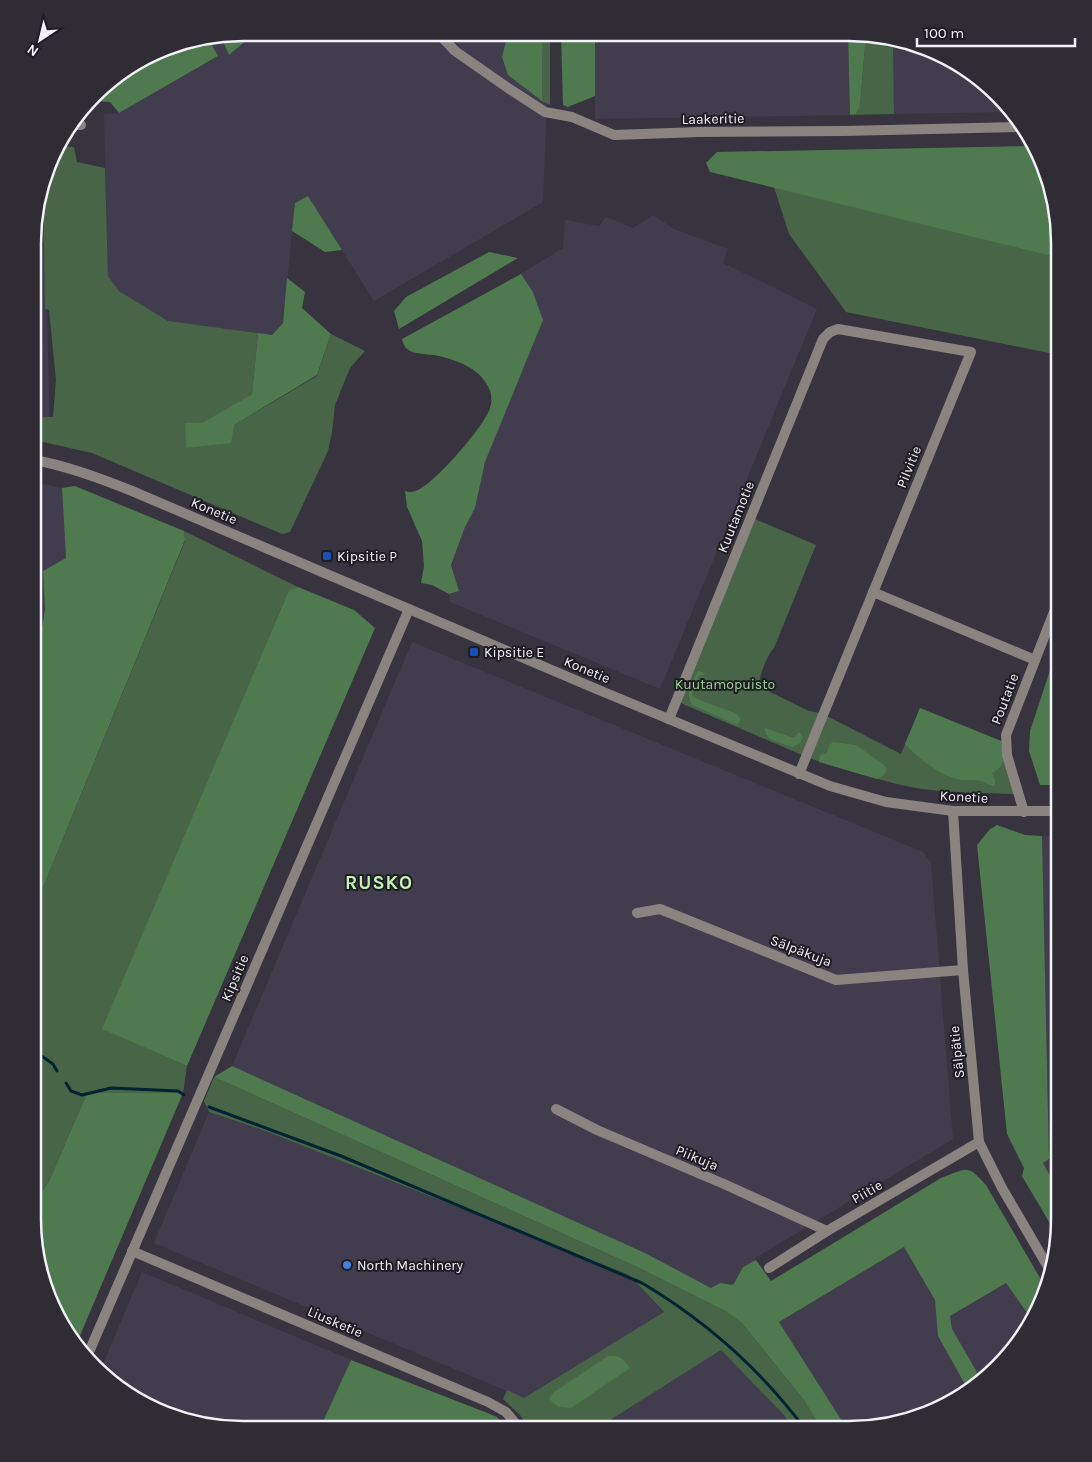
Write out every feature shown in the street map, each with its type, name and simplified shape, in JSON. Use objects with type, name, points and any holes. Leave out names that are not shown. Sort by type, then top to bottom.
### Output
[{"type":"street","name":"Laakeritie","points":[[446,41],[455,50],[545,112],[572,117],[614,135],[1014,127]]},
{"type":"street","name":"Pilvitie","points":[[799,774],[971,352],[834,330]]},
{"type":"street","name":"Kuutamotie","points":[[669,719],[823,339],[834,330]]},
{"type":"street","name":"Konetie","points":[[41,461],[53,463],[98,478],[830,786],[886,802],[952,812],[1051,811]]},
{"type":"street","points":[[873,592],[1035,660]]},
{"type":"street","name":"Kipsitie","points":[[90,1350],[409,609]]},
{"type":"street","name":"Poutatie","points":[[1024,812],[1005,742],[1007,728],[1051,620]]},
{"type":"street","name":"Sälpätie","points":[[952,812],[963,970],[979,1142],[1002,1188],[1046,1263]]},
{"type":"street","name":"Sälpäkuja","points":[[637,913],[660,909],[836,980],[963,970]]},
{"type":"street","name":"Piikuja","points":[[556,1109],[597,1130],[827,1231]]},
{"type":"street","name":"Piitie","points":[[769,1268],[827,1231],[979,1142]]},
{"type":"street","name":"Liusketie","points":[[132,1251],[488,1402],[506,1412],[513,1421]]},
{"type":"shaded area","points":[[243,41],[513,41],[548,69],[543,202],[374,301],[308,196],[295,203],[283,323],[272,335],[168,321],[119,291],[108,276],[104,114],[119,113],[217,57],[211,44]]},
{"type":"shaded area","points":[[595,41],[848,41],[850,115],[595,119]]},
{"type":"shaded area","points":[[893,46],[914,52],[950,68],[982,91],[1003,112],[894,114]]},
{"type":"shaded area","points":[[44,207],[50,436],[41,434],[41,243]]},
{"type":"shaded area","points":[[653,215],[674,229],[728,249],[723,263],[817,309],[660,689],[450,602],[449,594],[459,591],[451,566],[465,527],[475,508],[484,462],[543,320],[533,292],[521,274],[563,248],[565,220],[599,226],[606,217],[633,228]]},
{"type":"shaded area","points":[[41,484],[62,488],[66,559],[43,571],[45,609],[41,634]]},
{"type":"shaded area","points":[[412,642],[923,852],[931,863],[953,1139],[755,1258],[756,1260],[743,1267],[733,1285],[711,1288],[645,1253],[232,1066]]},
{"type":"shaded area","points":[[1042,836],[1051,836],[1051,1224],[1022,1176],[1049,1159]]},
{"type":"shaded area","points":[[209,1112],[263,1130],[629,1275],[664,1313],[524,1398],[154,1243]]},
{"type":"shaded area","points":[[904,1247],[952,1327],[950,1316],[1006,1282],[1027,1313],[1017,1331],[992,1362],[950,1394],[901,1414],[849,1421],[842,1421],[779,1322]]},
{"type":"shaded area","points":[[142,1272],[351,1360],[323,1421],[243,1421],[191,1414],[142,1394],[103,1364]]},
{"type":"shaded area","points":[[721,1350],[788,1421],[609,1421]]},
{"type":"green space","points":[[246,41],[229,55],[223,43]]},
{"type":"green space","points":[[506,41],[543,41],[542,101],[508,75],[502,57]]},
{"type":"green space","points":[[543,41],[550,41],[550,105],[542,101]]},
{"type":"green space","points":[[561,41],[595,41],[595,96],[568,107],[563,105]]},
{"type":"green space","points":[[848,41],[865,42],[860,107],[856,114],[850,115]]},
{"type":"green space","points":[[865,42],[893,46],[894,114],[850,115],[856,114],[860,107]]},
{"type":"green space","points":[[211,44],[218,56],[119,113],[110,102],[99,101],[131,75],[154,62],[178,52]]},
{"type":"green space","points":[[66,146],[74,147],[77,162],[105,168],[108,276],[119,291],[168,321],[258,333],[252,394],[202,424],[234,425],[317,376],[331,334],[365,351],[350,368],[335,405],[328,451],[290,532],[282,534],[92,453],[41,442],[41,417],[53,417],[56,380],[49,310],[45,309],[43,214],[45,204],[52,178]]},
{"type":"green space","points":[[1026,146],[1040,178],[1047,204],[1051,256],[710,172],[706,163],[717,152]]},
{"type":"green space","points":[[774,187],[1051,256],[1051,353],[846,312],[789,234]]},
{"type":"green space","points":[[308,196],[342,250],[325,252],[292,231],[295,203]]},
{"type":"green space","points":[[489,252],[518,258],[399,329],[394,311],[406,297]]},
{"type":"green space","points":[[521,274],[533,292],[543,320],[485,462],[475,508],[465,527],[451,565],[459,591],[449,594],[432,585],[421,583],[424,566],[422,541],[407,507],[405,491],[414,491],[428,484],[470,440],[486,417],[491,405],[491,395],[482,377],[470,367],[447,358],[410,351],[404,346],[402,339]]},
{"type":"green space","points":[[287,278],[305,292],[302,308],[331,334],[317,375],[234,425],[231,443],[186,448],[185,423],[202,423],[252,394],[258,333],[272,335],[283,323]]},
{"type":"green space","points":[[75,486],[184,531],[185,540],[41,892],[41,634],[45,609],[43,571],[66,558],[62,488]]},
{"type":"green space","name":"Kuutamopuisto","points":[[755,519],[816,545],[760,679],[760,686],[764,689],[809,711],[820,713],[802,755],[680,702]]},
{"type":"green space","points":[[184,531],[298,587],[289,590],[103,1029],[187,1066],[183,1093],[87,1093],[49,1181],[41,1194],[41,892],[185,541]]},
{"type":"green space","points":[[298,587],[354,610],[375,628],[187,1066],[102,1029],[289,590]]},
{"type":"green space","points":[[1051,667],[1051,785],[1040,785],[1029,751],[1030,731]]},
{"type":"green space","points":[[698,671],[705,673],[699,676],[692,695],[697,699],[735,713],[741,719],[737,725],[692,705],[689,692]]},
{"type":"green space","points":[[920,708],[1001,741],[1003,755],[1016,794],[953,792],[916,788],[863,775],[810,757],[827,716],[901,754]]},
{"type":"green space","points":[[920,708],[1001,741],[1002,764],[992,773],[995,779],[995,786],[979,780],[961,780],[945,775],[923,761],[905,744]]},
{"type":"green space","points":[[765,728],[794,738],[800,733],[803,737],[800,743],[792,747],[771,739]]},
{"type":"green space","points":[[833,742],[856,745],[884,765],[886,768],[885,774],[877,779],[819,762],[820,755],[827,753],[829,745]]},
{"type":"green space","points":[[997,825],[1025,835],[1042,836],[1049,1159],[1043,1163],[1051,1178],[1051,1224],[1022,1176],[1024,1168],[1007,1134],[977,845],[990,829]]},
{"type":"green space","points":[[232,1066],[645,1253],[711,1288],[720,1283],[733,1285],[743,1267],[756,1260],[771,1281],[941,1178],[961,1170],[966,1170],[974,1173],[986,1185],[1041,1280],[1027,1313],[1006,1283],[950,1316],[952,1329],[978,1374],[965,1384],[938,1336],[935,1300],[904,1247],[779,1322],[842,1421],[817,1421],[803,1399],[742,1323],[725,1311],[637,1267],[214,1077]]},
{"type":"green space","points":[[214,1077],[637,1267],[725,1311],[742,1323],[803,1399],[817,1421],[788,1421],[721,1350],[609,1421],[524,1421],[503,1399],[507,1390],[524,1398],[664,1312],[629,1275],[263,1130],[209,1112],[204,1101]]},
{"type":"green space","points":[[87,1093],[183,1093],[79,1337],[62,1308],[52,1284],[45,1258],[41,1219],[41,1194],[49,1181]]},
{"type":"green space","points":[[608,1356],[621,1358],[630,1368],[571,1408],[559,1407],[549,1399],[554,1392]]},
{"type":"green space","points":[[351,1360],[497,1417],[501,1421],[323,1421]]},
{"type":"waterway","points":[[41,1056],[53,1064],[57,1071]]},
{"type":"waterway","points":[[66,1083],[71,1091],[82,1095],[111,1088],[178,1091],[184,1095]]},
{"type":"waterway","points":[[209,1107],[341,1156],[642,1283],[710,1330],[731,1348],[770,1387],[799,1421]]},
{"type":"place","name":"Kipsitie P","points":[[327,556]]},
{"type":"place","name":"Kipsitie E","points":[[474,652]]},
{"type":"place","name":"North Machinery","points":[[347,1265]]},
{"type":"district","name":"RUSKO","points":[[379,883]]}]
